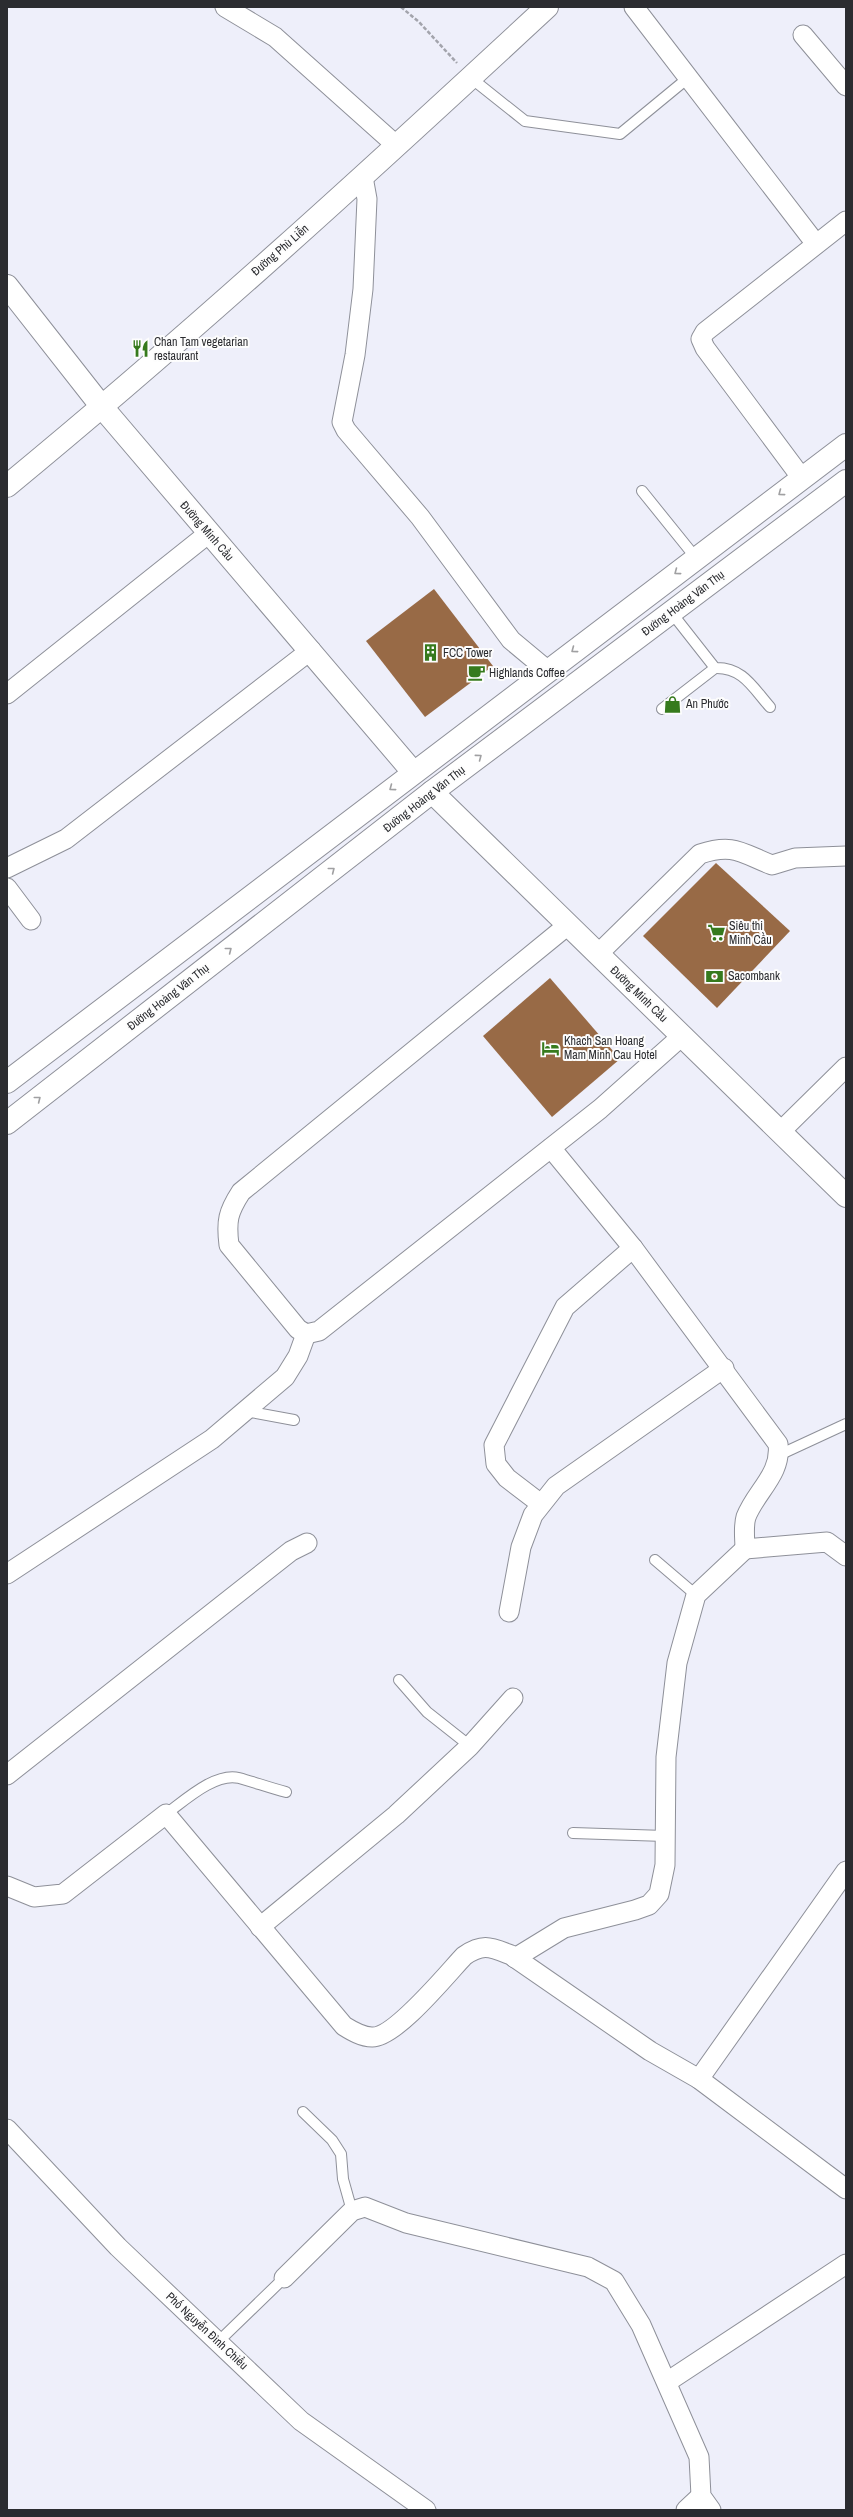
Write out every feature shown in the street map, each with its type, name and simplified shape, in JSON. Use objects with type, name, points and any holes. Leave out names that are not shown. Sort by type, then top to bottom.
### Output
[{"type":"main road","name":"Đường Phù Liễn","points":[[7,486],[102,407],[363,177],[547,7]]},
{"type":"main road","name":"Đường Minh Cầu","points":[[7,286],[102,407],[311,650],[413,772],[846,1196]]},
{"type":"main road","points":[[7,1082],[413,772],[846,445]]},
{"type":"main road","points":[[809,472],[841,485]]},
{"type":"main road","name":"Đường Hoàng Văn Thụ","points":[[7,1123],[432,792],[841,485]]},
{"type":"street","points":[[225,7],[275,37],[397,146]]},
{"type":"street","points":[[634,7],[816,244]]},
{"type":"street","points":[[803,35],[846,86]]},
{"type":"street","points":[[363,177],[366,189],[367,214],[363,289],[356,355],[342,422],[346,430],[420,517],[507,634],[548,670]]},
{"type":"street","points":[[809,472],[705,348],[701,339],[706,332],[846,221]]},
{"type":"street","points":[[7,694],[209,533]]},
{"type":"street","points":[[7,868],[66,840],[311,650]]},
{"type":"street","points":[[598,954],[700,854],[719,848],[736,849],[772,865],[795,858],[846,856]]},
{"type":"street","points":[[7,888],[31,920]]},
{"type":"street","points":[[568,925],[242,1192],[229,1211],[227,1229],[229,1245],[298,1329],[306,1334],[319,1331],[600,1109],[682,1036]]},
{"type":"street","points":[[780,1132],[846,1067]]},
{"type":"street","points":[[551,1148],[633,1248],[724,1368],[778,1444],[780,1455],[774,1472],[746,1518],[746,1549]]},
{"type":"street","points":[[541,1504],[507,1478],[496,1464],[494,1445],[565,1307],[633,1248]]},
{"type":"street","points":[[7,1574],[212,1439],[285,1377],[298,1356],[306,1334]]},
{"type":"street","points":[[509,1612],[521,1547],[532,1514],[556,1486],[724,1368]]},
{"type":"street","points":[[515,1958],[564,1928],[635,1910],[649,1904],[659,1894],[665,1865],[666,1757],[676,1671],[696,1595],[746,1549],[827,1542],[846,1556]]},
{"type":"street","points":[[7,1775],[291,1551],[307,1543]]},
{"type":"street","points":[[260,1927],[396,1815],[470,1746],[512,1698]]},
{"type":"street","points":[[7,1886],[34,1898],[63,1894],[166,1814],[344,2026],[359,2034],[373,2038],[396,2028],[464,1956],[474,1949],[488,1946],[515,1958],[650,2051],[699,2080],[846,2189]]},
{"type":"street","points":[[699,2080],[846,1871]]},
{"type":"street","name":"Phố Nguyễn Đình Chiểu","points":[[7,2129],[118,2247],[219,2341],[301,2421],[426,2510]]},
{"type":"street","points":[[284,2278],[352,2211],[365,2207],[406,2223],[588,2267],[614,2281],[640,2325],[667,2382],[699,2457],[706,2503],[686,2510]]},
{"type":"street","points":[[667,2382],[846,2264]]},
{"type":"lane","points":[[471,78],[525,121],[620,134],[688,78]]},
{"type":"lane","points":[[642,491],[696,558]]},
{"type":"lane","points":[[671,612],[716,668]]},
{"type":"lane","points":[[662,709],[716,668],[728,667],[738,671],[770,707]]},
{"type":"lane","points":[[245,1411],[294,1420]]},
{"type":"lane","points":[[780,1455],[846,1424]]},
{"type":"lane","points":[[655,1560],[696,1595]]},
{"type":"lane","points":[[400,1680],[427,1712],[470,1746]]},
{"type":"lane","points":[[166,1814],[206,1785],[227,1777],[238,1777],[286,1792]]},
{"type":"lane","points":[[573,1833],[665,1836]]},
{"type":"lane","points":[[303,2112],[332,2140],[341,2154],[344,2186],[352,2211]]},
{"type":"lane","points":[[219,2341],[284,2278]]},
{"type":"path","points":[[401,7],[420,22],[471,78]]},
{"type":"building","name":"FCC Tower","points":[[434,589],[493,666],[425,717],[366,641]]},
{"type":"building","name":"Siêu thị Minh Cầu","points":[[716,863],[790,931],[717,1008],[643,936]]},
{"type":"building","name":"Khach San Hoang Mam Minh Cau Hotel","points":[[550,978],[620,1059],[552,1117],[483,1036]]},
{"type":"place","name":"Chan Tam vegetarian restaurant","points":[[141,349]]},
{"type":"place","name":"FCC Tower","points":[[430,653]]},
{"type":"place","name":"Highlands Coffee","points":[[476,673]]},
{"type":"place","name":"An Phước","points":[[673,704]]},
{"type":"place","name":"Siêu thị Minh Cầu","points":[[716,933]]},
{"type":"place","name":"Sacombank","points":[[715,976]]},
{"type":"place","name":"Khach San Hoang Mam Minh Cau Hotel","points":[[551,1048]]}]
